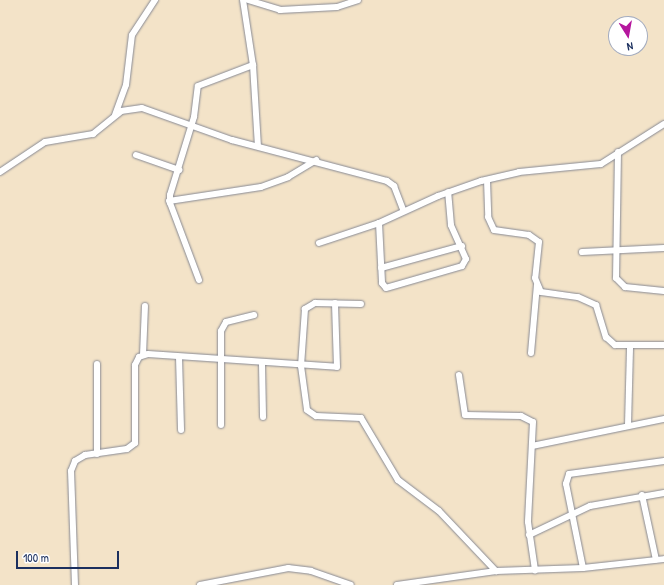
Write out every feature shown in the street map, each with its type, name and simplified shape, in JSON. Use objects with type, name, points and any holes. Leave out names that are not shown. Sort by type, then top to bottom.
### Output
[{"type":"street","points":[[0,172],[45,142],[99,131],[115,115],[126,85],[132,35],[155,0]]},
{"type":"street","points":[[243,0],[253,65],[258,146]]},
{"type":"street","points":[[248,0],[280,10],[337,7],[358,0]]},
{"type":"street","points":[[199,280],[169,201],[191,127],[198,86],[253,65]]},
{"type":"street","points":[[115,115],[142,108],[191,127],[258,146],[316,160],[387,181],[394,186],[403,210]]},
{"type":"street","points":[[319,243],[379,223],[403,210],[448,192],[487,180],[519,172],[592,166],[664,124]]},
{"type":"street","points":[[618,152],[616,278],[621,286],[664,291]]},
{"type":"street","points":[[136,155],[179,170]]},
{"type":"street","points":[[169,201],[261,187],[288,177],[316,160]]},
{"type":"street","points":[[487,180],[488,217],[494,230],[529,235],[539,242],[531,353]]},
{"type":"street","points":[[379,223],[382,283],[392,289],[462,266],[466,259],[462,246],[451,225],[448,192]]},
{"type":"street","points":[[381,268],[462,246]]},
{"type":"street","points":[[582,252],[664,248]]},
{"type":"street","points":[[537,285],[548,295],[590,301],[601,314],[609,342],[630,346],[664,345]]},
{"type":"street","points":[[361,304],[315,303],[305,309],[301,366],[303,400],[310,414],[361,418],[398,480],[439,511],[496,571]]},
{"type":"street","points":[[143,355],[262,364],[337,366],[335,303]]},
{"type":"street","points":[[75,585],[71,471],[80,458],[127,449],[135,443],[135,365],[143,355],[145,306]]},
{"type":"street","points":[[221,424],[223,325],[232,319],[254,315]]},
{"type":"street","points":[[628,424],[630,346]]},
{"type":"street","points":[[179,357],[181,430]]},
{"type":"street","points":[[97,364],[97,454]]},
{"type":"street","points":[[262,364],[263,417]]},
{"type":"street","points":[[459,375],[465,415],[529,417],[534,425],[529,535],[535,570]]},
{"type":"street","points":[[532,446],[628,424],[664,420]]},
{"type":"street","points":[[583,568],[566,484],[570,474],[664,461]]},
{"type":"street","points":[[529,535],[573,513],[642,495],[664,493]]},
{"type":"street","points":[[642,495],[656,560]]},
{"type":"street","points":[[397,585],[496,571],[583,568],[664,559]]},
{"type":"street","points":[[200,585],[288,568],[312,571],[351,585]]}]
